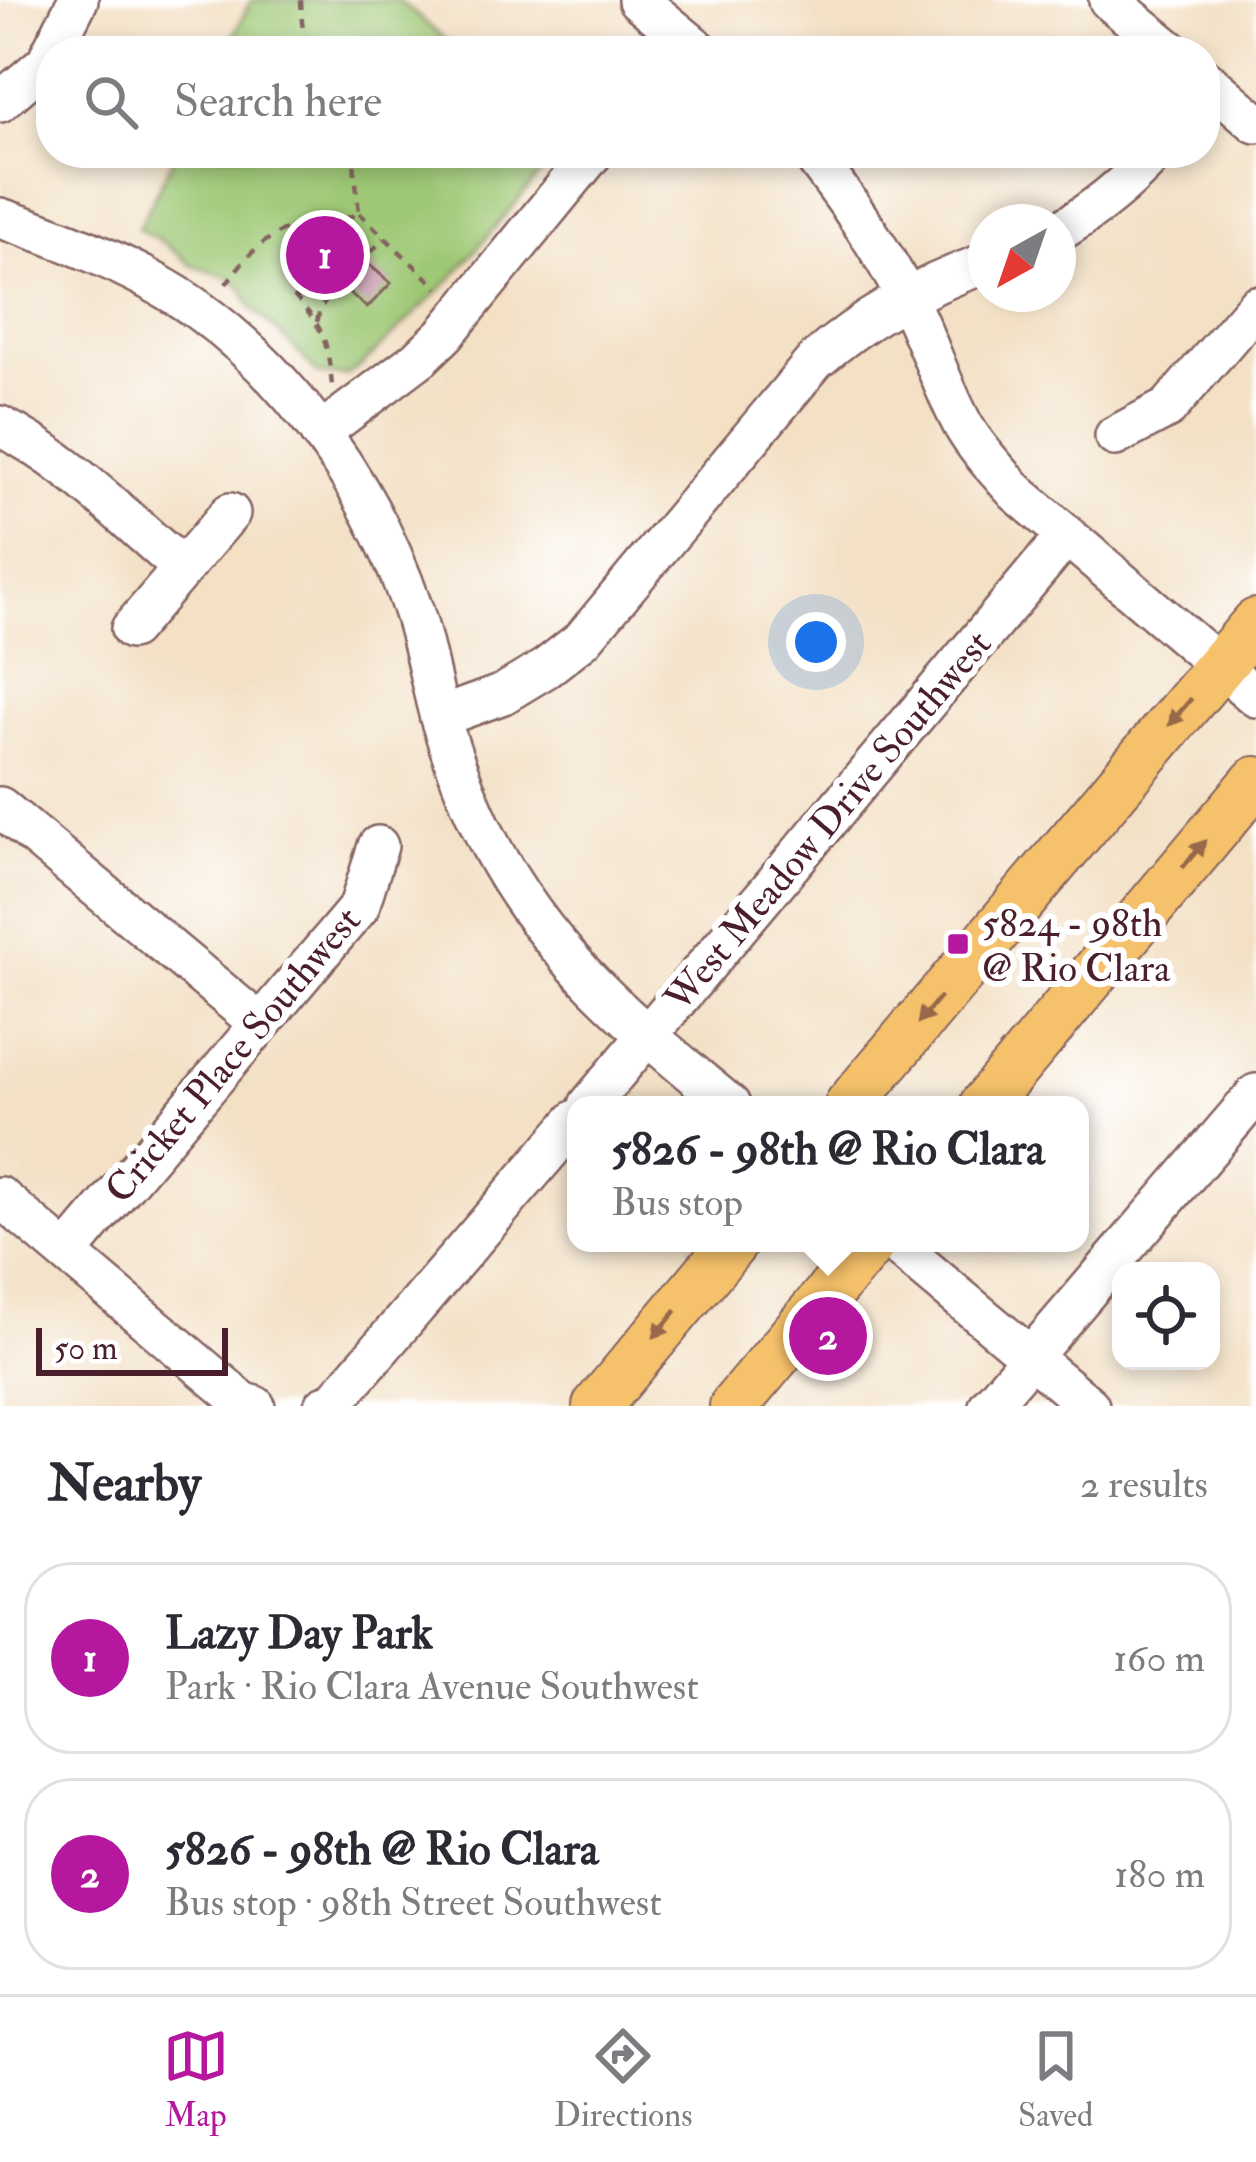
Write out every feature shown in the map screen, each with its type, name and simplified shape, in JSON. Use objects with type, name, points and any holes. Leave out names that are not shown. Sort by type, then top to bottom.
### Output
[{"type":"main road","points":[[857,1096],[1256,622]]},
{"type":"main road","points":[[992,1096],[1256,781]]},
{"type":"main road","points":[[597,1406],[725,1252]]},
{"type":"main road","points":[[734,1406],[863,1252]]},
{"type":"street","points":[[59,36],[78,0]]},
{"type":"street","points":[[638,0],[676,36]]},
{"type":"street","points":[[1109,0],[1153,36]]},
{"type":"street","points":[[0,102],[36,71]]},
{"type":"street","points":[[1220,96],[1256,123]]},
{"type":"street","points":[[320,433],[445,334],[581,168]]},
{"type":"street","points":[[822,168],[908,300],[967,432],[1016,492],[1256,697]]},
{"type":"street","points":[[1076,222],[1140,168]]},
{"type":"street","points":[[0,218],[139,275],[196,309],[281,385],[320,433],[385,541],[411,603],[440,717],[463,783],[498,860],[540,927],[590,984],[719,1096]]},
{"type":"street","points":[[440,717],[503,694],[583,639],[815,361],[876,314],[968,270]]},
{"type":"street","points":[[1115,436],[1168,408],[1256,306]]},
{"type":"street","points":[[0,426],[70,471],[183,568]]},
{"type":"street","points":[[131,629],[230,513]]},
{"type":"street","name":"West Meadow Drive Southwest","points":[[596,1096],[1066,536]]},
{"type":"street","points":[[0,807],[260,1024]]},
{"type":"street","name":"Cricket Place Southwest","points":[[67,1252],[359,907],[378,846]]},
{"type":"street","points":[[989,1406],[1256,1094]]},
{"type":"street","points":[[324,1406],[335,1401],[567,1130]]},
{"type":"street","points":[[0,1197],[243,1402],[255,1406]]},
{"type":"street","points":[[905,1252],[1089,1406]]},
{"type":"path","points":[[301,0],[305,36]]},
{"type":"path","points":[[354,168],[359,213],[438,288]]},
{"type":"path","points":[[226,284],[247,255],[271,235],[295,225],[312,232],[359,213]]},
{"type":"path","points":[[312,232],[290,291],[317,322],[327,344],[332,385]]},
{"type":"path","points":[[317,322],[320,308],[384,238]]},
{"type":"green space","points":[[251,0],[398,0],[441,36],[233,36]]},
{"type":"green space","points":[[168,168],[545,168],[452,278],[346,376],[318,374],[251,307],[231,278],[193,266],[138,229]]},
{"type":"building","points":[[367,263],[391,283],[367,308],[343,287]]},
{"type":"place","name":"Lazy Day Park","points":[[325,255]]},
{"type":"place","name":"5824 - 98th @ Rio Clara","points":[[958,944]]},
{"type":"place","name":"5826 - 98th @ Rio Clara","points":[[828,1336]]}]
